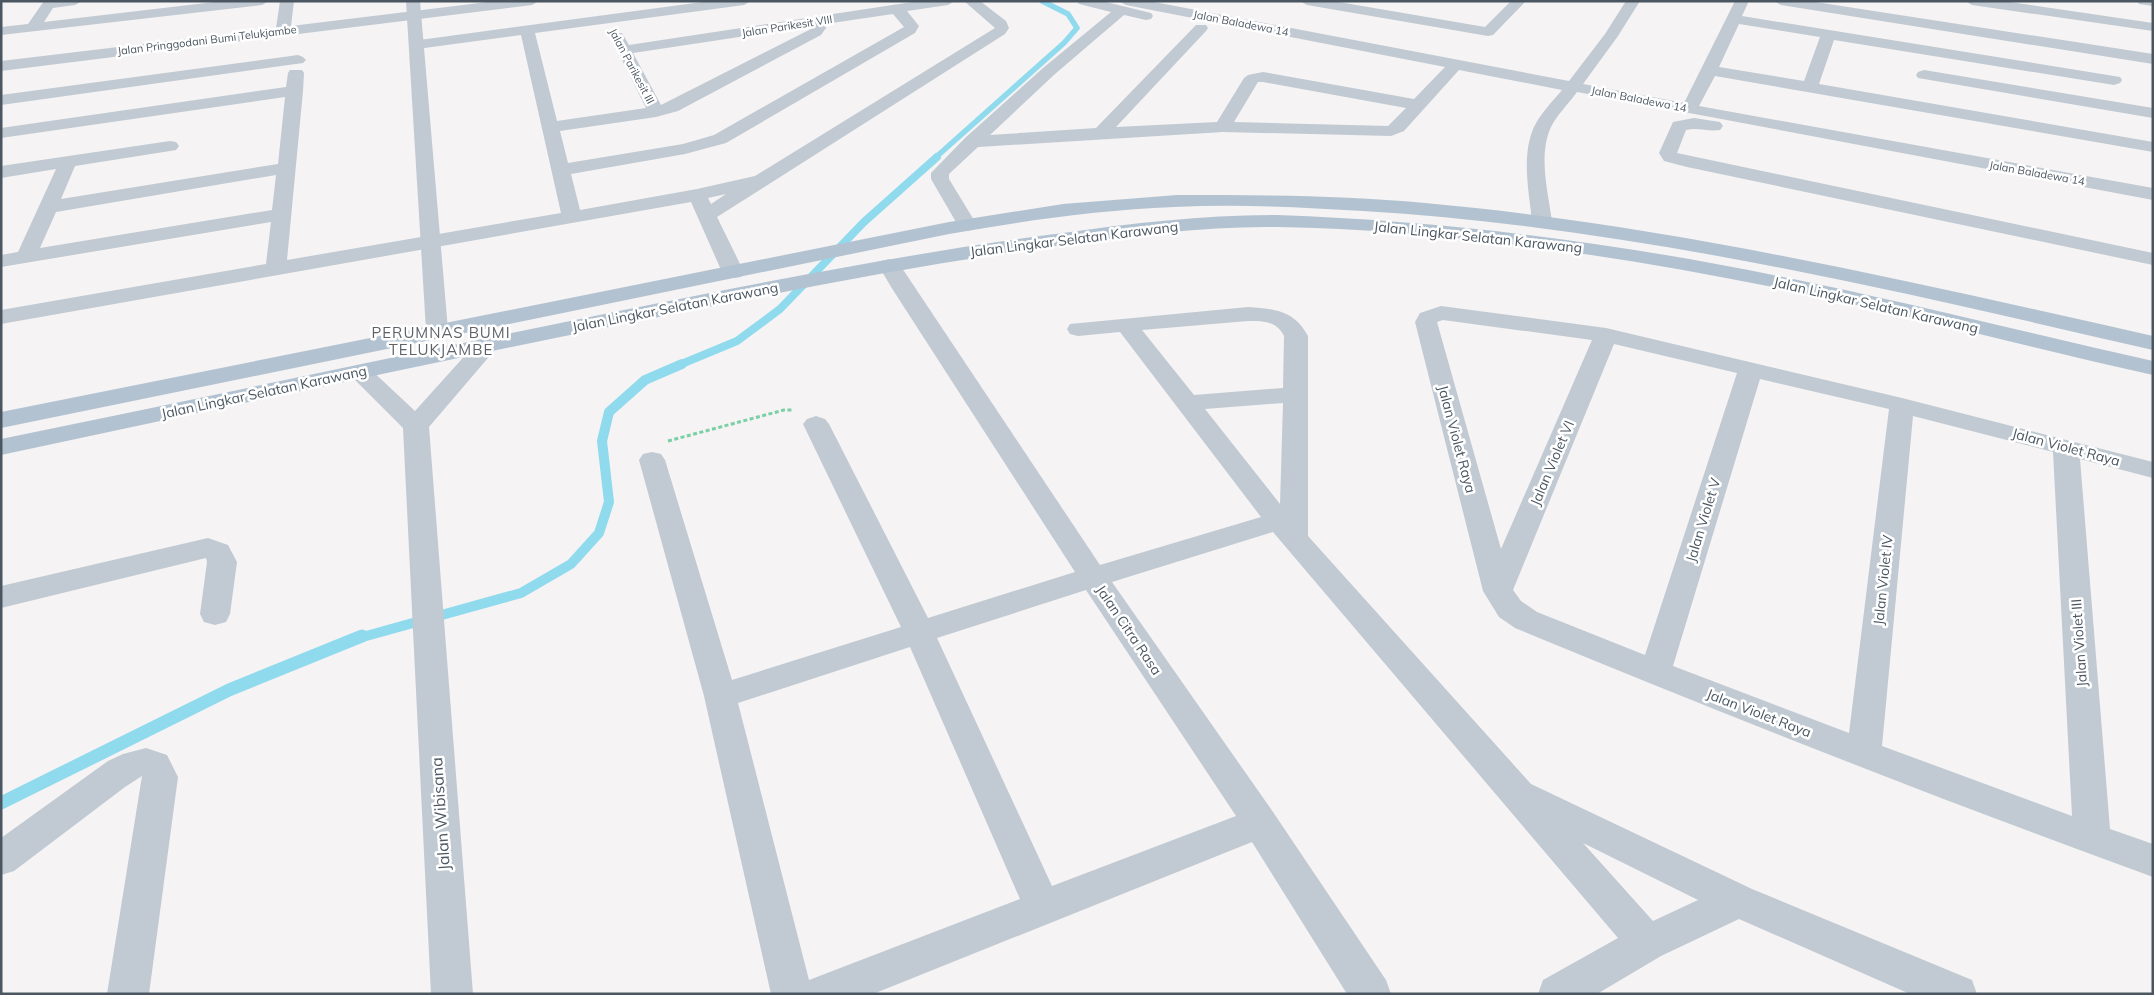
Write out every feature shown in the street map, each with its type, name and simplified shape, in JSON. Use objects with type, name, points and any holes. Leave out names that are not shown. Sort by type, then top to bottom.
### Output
[{"type":"main road","name":"Jalan Lingkar Selatan Karawang","points":[[1,420],[437,330],[967,225],[1125,204],[1229,200],[1413,208],[1542,221],[1662,239],[1750,256],[2153,343]]},
{"type":"main road","name":"Jalan Lingkar Selatan Karawang","points":[[1,447],[487,345],[889,265],[1101,233],[1208,223],[1271,221],[1379,225],[1506,237],[1720,271],[1881,304],[2153,368]]},
{"type":"street","points":[[32,28],[50,3],[74,1]]},
{"type":"street","points":[[1,31],[200,5],[262,1]]},
{"type":"street","points":[[283,31],[287,1]]},
{"type":"street","name":"Jalan Pringgodani Bumi Telukjambe","points":[[1,66],[305,28],[413,8],[532,1]]},
{"type":"street","points":[[417,44],[744,1]]},
{"type":"street","name":"Jalan Parikesit VIII","points":[[625,50],[948,1]]},
{"type":"street","points":[[706,215],[1000,31],[1002,28],[1001,24],[972,1]]},
{"type":"street","points":[[1084,1],[1123,6],[1200,28],[1451,69]]},
{"type":"street","points":[[1307,1],[1339,4],[1407,19],[1488,32],[1518,1]]},
{"type":"street","points":[[1542,221],[1536,156],[1538,136],[1543,126],[1611,36],[1633,1]]},
{"type":"street","points":[[1689,109],[1710,70],[1741,1]]},
{"type":"street","points":[[1780,1],[2153,59]]},
{"type":"street","points":[[1972,1],[2153,27]]},
{"type":"street","points":[[2144,1],[2153,2]]},
{"type":"street","points":[[1312,26],[1339,4]]},
{"type":"street","points":[[967,225],[940,178],[940,173],[971,142],[1123,6]]},
{"type":"street","name":"Jalan Baladewa 14","points":[[1123,6],[1312,26],[1451,69],[1575,86],[1689,109],[2153,194]]},
{"type":"street","points":[[1407,19],[1420,7]]},
{"type":"street","points":[[413,8],[437,330]]},
{"type":"street","points":[[561,170],[685,149],[731,134],[910,30],[912,26],[897,9]]},
{"type":"street","name":"Jalan Parikesit III","points":[[608,19],[656,112]]},
{"type":"street","points":[[1734,19],[2114,80]]},
{"type":"street","points":[[550,127],[656,112],[681,103],[816,32],[818,28],[817,21]]},
{"type":"street","points":[[276,268],[298,60],[305,28]]},
{"type":"street","points":[[1101,133],[1200,28]]},
{"type":"street","points":[[527,30],[572,217]]},
{"type":"street","points":[[1810,87],[1830,33]]},
{"type":"street","points":[[1926,50],[1924,81],[2153,113]]},
{"type":"street","points":[[2109,53],[2120,107]]},
{"type":"street","points":[[1,100],[298,60]]},
{"type":"street","points":[[971,142],[1101,133],[1223,128],[1383,132],[1398,127],[1451,69]]},
{"type":"street","points":[[1710,70],[2153,147]]},
{"type":"street","points":[[1223,128],[1250,81],[1263,76],[1417,105]]},
{"type":"street","points":[[48,207],[170,147],[295,91]]},
{"type":"street","points":[[2153,211],[1706,124],[1679,126],[1668,153],[1670,157],[1686,162],[2153,258]]},
{"type":"street","points":[[1,133],[170,147],[287,168]]},
{"type":"street","points":[[1,172],[170,147]]},
{"type":"street","points":[[26,257],[68,162]]},
{"type":"street","points":[[1,317],[430,240],[697,195],[759,181]]},
{"type":"street","points":[[697,195],[732,272]]},
{"type":"street","points":[[1,261],[282,214]]},
{"type":"street","name":"Jalan Citra Rasa","points":[[889,265],[1092,577],[1260,823],[1371,994]]},
{"type":"street","name":"Jalan Violet Raya","points":[[2153,470],[1902,405],[1606,335],[1441,313],[1428,318],[1426,322],[1498,591],[1510,609],[1526,620],[1655,673],[1864,754],[2153,861]]},
{"type":"street","points":[[1078,329],[1248,314],[1267,315],[1285,320],[1290,324],[1296,336],[1295,395],[1287,528]]},
{"type":"street","points":[[1126,325],[1287,528],[1647,943]]},
{"type":"street","name":"Jalan Violet VI","points":[[1498,591],[1606,335]]},
{"type":"street","points":[[359,372],[416,426],[487,345]]},
{"type":"street","name":"Jalan Violet V","points":[[1655,673],[1751,368]]},
{"type":"street","points":[[1189,403],[1295,395]]},
{"type":"street","name":"Jalan Violet IV","points":[[1864,754],[1902,405]]},
{"type":"street","points":[[816,424],[919,632],[1043,908]]},
{"type":"street","name":"Jalan Wibisana","points":[[416,426],[452,994]]},
{"type":"street","name":"Jalan Violet III","points":[[2066,447],[2092,838]]},
{"type":"street","points":[[652,460],[720,696],[792,994]]},
{"type":"street","points":[[720,696],[1092,577],[1287,528]]},
{"type":"street","points":[[1,597],[208,548],[218,552],[222,562],[215,614]]},
{"type":"street","points":[[1,859],[116,775],[142,762],[150,762],[156,766],[160,777],[128,994]]},
{"type":"street","points":[[1515,792],[1738,901],[1957,994]]},
{"type":"street","points":[[824,994],[1260,823]]},
{"type":"street","points":[[1558,994],[1647,943],[1738,901]]},
{"type":"path","points":[[652,460],[654,453],[668,441],[784,410],[803,413],[816,424]]},
{"type":"waterway","points":[[935,158],[1064,43],[1077,28],[1068,14],[1042,1]]},
{"type":"waterway","points":[[679,365],[737,341],[780,309],[864,222],[937,157]]},
{"type":"waterway","points":[[359,638],[521,593],[571,564],[599,533],[609,502],[602,441],[609,412],[645,380],[682,364]]},
{"type":"waterway","points":[[1,803],[229,690],[362,636]]},
{"type":"district","name":"PERUMNAS BUMI TELUKJAMBE","points":[[441,340]]}]
